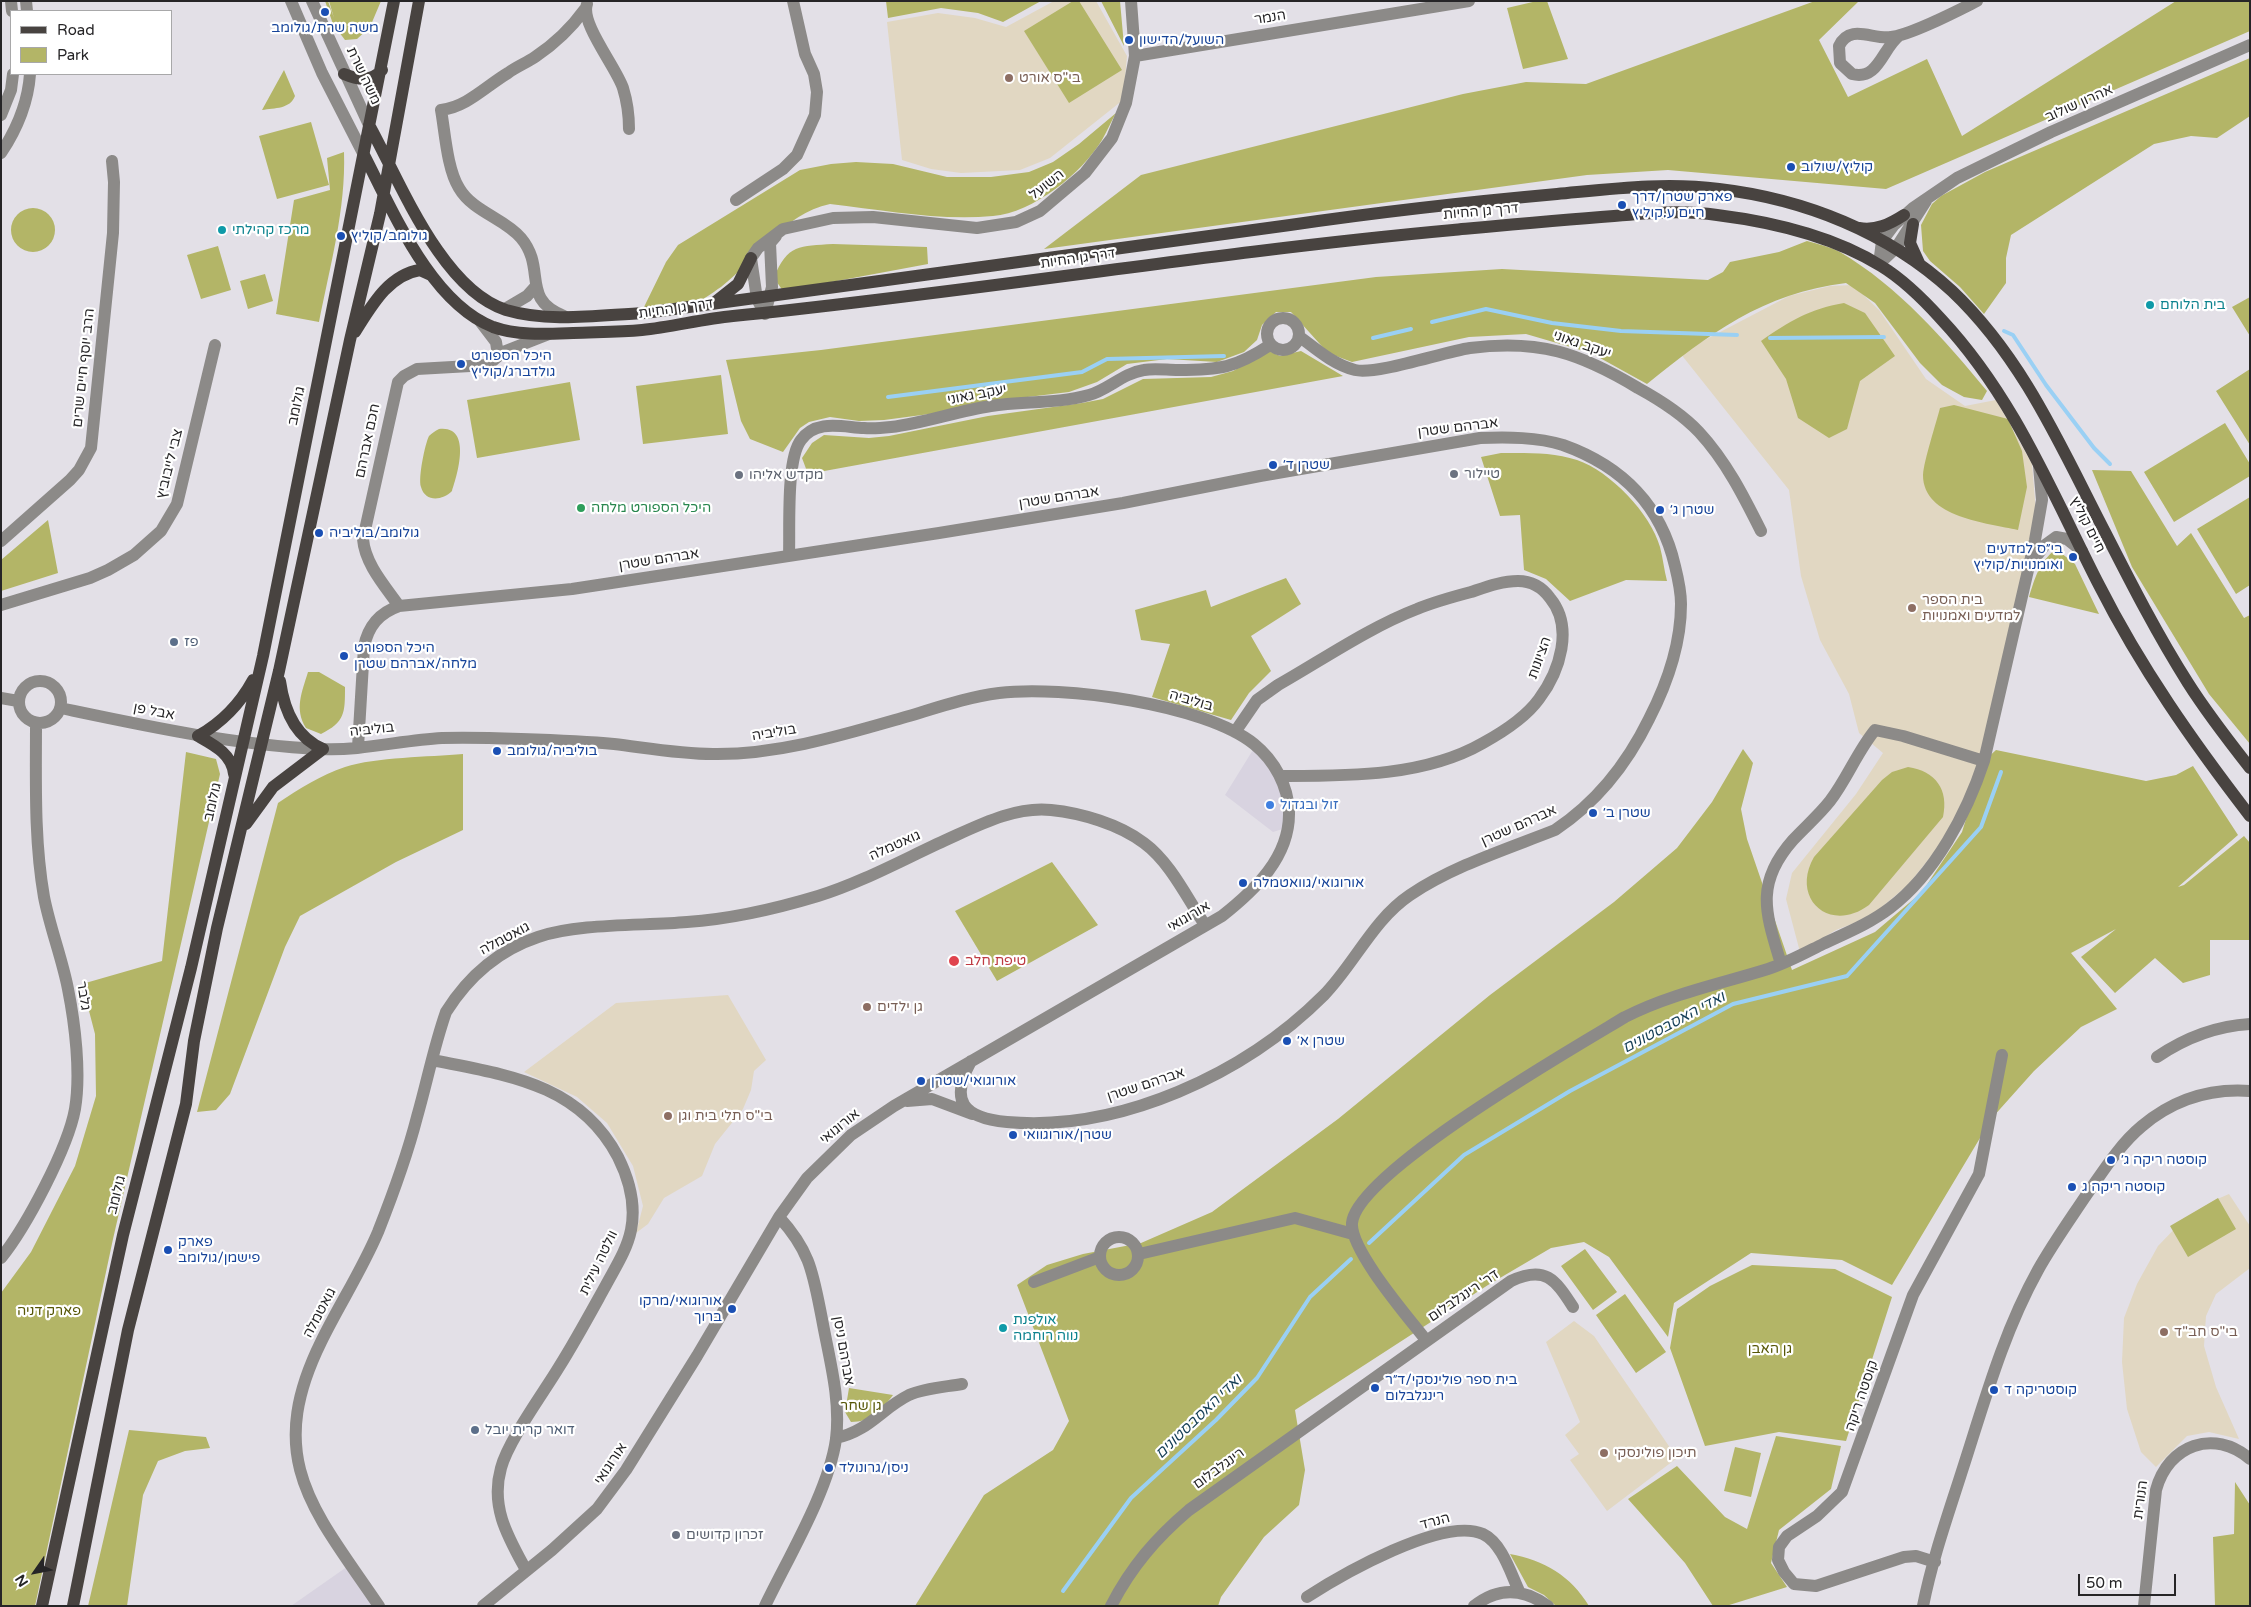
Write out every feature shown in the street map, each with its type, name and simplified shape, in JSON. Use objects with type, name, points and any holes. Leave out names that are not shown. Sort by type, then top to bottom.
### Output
[{"type":"main road","name":"גולומב","points":[[42,1606],[123,1235],[190,968],[263,656],[369,125],[382,70],[394,1]]},
{"type":"main road","points":[[73,1606],[128,1330],[186,1104],[204,989],[279,671],[350,340],[384,193],[419,1]]},
{"type":"main road","points":[[344,74],[366,79],[377,75],[382,70]]},
{"type":"main road","name":"משה שרת","points":[[369,125],[390,162]]},
{"type":"main road","name":"דרך גן החיות","points":[[364,155],[431,275],[457,302],[479,320],[503,330],[550,334],[641,330],[729,316],[765,314],[976,289],[1124,268],[1375,237],[1660,212],[1714,214],[1787,228],[1832,241],[1879,264]]},
{"type":"main road","name":"דרך גן החיות","points":[[390,162],[436,248],[453,273],[476,293],[505,309],[530,315],[564,316],[645,313],[1377,212],[1667,185],[1721,189],[1780,200],[1816,210],[1857,227],[1896,248]]},
{"type":"main road","points":[[1857,227],[1873,228],[1908,220],[1911,248],[1916,259],[1924,268]]},
{"type":"main road","name":"חיים קוליץ","points":[[1896,248],[1950,289],[1976,316],[2021,373],[2054,432],[2126,574],[2172,658],[2206,711],[2250,768]]},
{"type":"main road","points":[[712,304],[727,295],[738,284],[751,258]]},
{"type":"main road","name":"חיים קוליץ","points":[[1879,264],[1909,285],[1962,341],[2002,396],[2103,591],[2163,697],[2250,816]]},
{"type":"main road","points":[[350,340],[379,296],[395,280],[420,270],[431,275]]},
{"type":"main road","points":[[235,776],[231,761],[227,756],[216,746],[198,736],[223,720],[234,708],[246,692],[263,656]]},
{"type":"main road","points":[[279,671],[282,695],[291,719],[308,742],[323,749]]},
{"type":"main road","points":[[240,832],[273,787],[300,764],[323,749]]},
{"type":"street","points":[[291,1],[322,73],[364,155]]},
{"type":"street","name":"משה שרת","points":[[312,1],[369,125]]},
{"type":"street","points":[[736,200],[783,169],[797,155],[815,115],[818,92],[814,74],[805,54],[794,1]]},
{"type":"street","name":"השועל","points":[[751,258],[758,248],[783,229],[833,218],[873,217],[978,228],[1016,222],[1040,211],[1085,173],[1112,138],[1126,103],[1135,56],[1131,1]]},
{"type":"street","name":"הנמר","points":[[1135,56],[1469,1]]},
{"type":"street","points":[[1900,35],[1886,49],[1876,68],[1868,74],[1852,74],[1840,63],[1839,46],[1851,34],[1864,33],[1886,38],[1900,35],[1977,1]]},
{"type":"street","points":[[564,316],[544,305],[540,300],[536,286],[534,262],[520,238],[478,208],[458,188],[453,174],[441,110],[454,108],[462,104],[508,72],[536,57],[575,23],[586,5]]},
{"type":"street","points":[[586,5],[590,26],[613,66],[622,87],[629,117],[629,129]]},
{"type":"street","name":"אהרון שולוב","points":[[1882,241],[1908,220],[1926,200],[1952,181],[1997,157],[2250,46]]},
{"type":"street","points":[[1,115],[11,90],[13,75]]},
{"type":"street","points":[[1,153],[23,112],[28,94],[30,75]]},
{"type":"street","name":"הרב יוסף חיים שרים","points":[[1,541],[70,480],[79,470],[91,448],[113,233],[114,182],[112,161]]},
{"type":"street","name":"אהרון שולוב","points":[[1879,264],[1896,248],[1908,220]]},
{"type":"street","points":[[763,298],[772,274],[770,243],[783,229]]},
{"type":"street","points":[[1879,264],[1882,241]]},
{"type":"street","points":[[751,258],[763,298],[765,314]]},
{"type":"street","points":[[505,309],[527,296],[536,286]]},
{"type":"street","points":[[1281,318],[1294,322],[1300,332],[1300,337],[1294,347],[1286,351],[1280,351],[1270,345],[1267,330],[1270,325],[1281,318]]},
{"type":"street","points":[[479,320],[496,342],[498,355]]},
{"type":"street","name":"חכם אברהם","points":[[399,606],[369,562],[364,549],[363,539],[395,390],[404,376],[417,369],[482,366],[493,362],[498,355],[550,334]]},
{"type":"street","name":"יעקב גאוני","points":[[1300,337],[1333,360],[1356,370],[1388,366],[1467,349],[1517,345],[1564,352],[1604,367],[1678,413],[1699,432],[1741,492],[1761,532]]},
{"type":"street","name":"צבי לייבוביץ","points":[[1,605],[90,578],[108,570],[134,555],[161,531],[176,504],[215,345]]},
{"type":"street","name":"יעקב גאוני","points":[[789,556],[791,469],[794,453],[800,440],[811,430],[824,425],[835,424],[867,429],[891,427],[989,406],[1072,399],[1091,395],[1130,374],[1144,370],[1219,369],[1232,366],[1270,345]]},
{"type":"street","name":"אברהם שטרן","points":[[358,748],[364,647],[367,632],[378,618],[388,610],[399,606],[572,588],[789,556],[1123,503],[1448,442],[1508,437],[1562,445],[1609,469],[1629,483],[1647,502],[1664,528],[1671,548],[1681,602],[1676,647],[1668,677],[1642,734],[1627,758],[1595,799],[1555,830],[1450,873],[1409,895],[1382,920],[1325,994],[1269,1042],[1232,1067],[1180,1092],[1082,1119],[1025,1123],[980,1119]]},
{"type":"street","points":[[1426,1340],[1366,1260],[1353,1234],[1352,1222],[1356,1212],[1381,1182],[1451,1127],[1538,1070],[1643,1008],[1782,964],[1867,923],[1890,908],[1909,891],[1948,841],[1973,795],[1984,760],[2029,568],[2042,500],[2038,464]]},
{"type":"street","points":[[2029,568],[2045,545],[2056,537],[2062,537],[2074,543],[2085,555]]},
{"type":"street","name":"הציונות","points":[[1235,732],[1257,700],[1278,685],[1415,609],[1495,584],[1518,581],[1539,586],[1554,602],[1563,623],[1564,634],[1552,674],[1540,698],[1527,712],[1483,744],[1459,754],[1410,767],[1374,773],[1280,776]]},
{"type":"street","points":[[39,680],[46,681],[58,690],[61,697],[60,708],[55,717],[49,721],[36,723],[24,717],[20,711],[18,700],[25,686],[39,680]]},
{"type":"street","name":"בוליביה","points":[[243,740],[323,749],[358,748],[443,738],[511,739],[592,742],[687,753],[733,754],[811,742],[977,696],[1046,690],[1128,700],[1222,726],[1256,745],[1270,760],[1280,776]]},
{"type":"street","points":[[1,698],[18,700]]},
{"type":"street","name":"אבל פן","points":[[60,708],[198,736],[243,740]]},
{"type":"street","name":"גלבר","points":[[1,1258],[24,1224],[68,1135],[76,1092],[77,1071],[69,996],[44,897],[41,872],[36,794],[36,723]]},
{"type":"street","points":[[1782,964],[1767,910],[1766,890],[1774,868],[1792,842],[1830,802],[1875,730],[1903,736],[1984,760]]},
{"type":"street","name":"אורוגואי","points":[[483,1606],[586,1521],[626,1470],[780,1217],[807,1178],[851,1135],[902,1101],[1222,916],[1254,889],[1266,875],[1283,846],[1289,827],[1289,806],[1280,776]]},
{"type":"street","name":"גואטמלה","points":[[379,1606],[318,1514],[300,1470],[295,1446],[300,1396],[321,1343],[378,1232],[402,1169],[446,1012],[469,981],[501,955],[537,937],[576,930],[728,918],[775,908],[820,895],[992,820],[1028,811],[1048,810],[1094,820],[1125,831],[1144,843],[1168,869],[1205,926]]},
{"type":"street","points":[[2157,1057],[2172,1046],[2216,1028],[2250,1024]]},
{"type":"street","name":"קוסטה ריקה","points":[[1935,1562],[1916,1556],[1904,1557],[1816,1586],[1805,1586],[1794,1584],[1784,1572],[1778,1560],[1779,1547],[1787,1536],[1817,1516],[1842,1492],[1913,1295],[1979,1174],[2002,1055]]},
{"type":"street","name":"וולטה עילית","points":[[432,1060],[508,1075],[536,1085],[574,1105],[602,1132],[623,1168],[631,1190],[631,1230],[622,1255],[576,1340],[518,1435],[501,1467],[498,1504],[502,1523],[526,1570]]},
{"type":"street","points":[[971,1061],[962,1077],[960,1092],[966,1108],[980,1119]]},
{"type":"street","points":[[1924,1606],[1935,1562],[1998,1359],[2037,1271],[2102,1172],[2128,1138],[2142,1126],[2178,1102],[2195,1096],[2220,1091],[2250,1091]]},
{"type":"street","points":[[902,1101],[932,1099],[956,1107],[980,1119]]},
{"type":"street","name":"אברהם ניסן","points":[[765,1606],[823,1486],[831,1466],[836,1438],[835,1384],[811,1264],[795,1234],[780,1217]]},
{"type":"street","points":[[1138,1254],[1295,1218],[1353,1234]]},
{"type":"street","points":[[1114,1237],[1128,1239],[1137,1248],[1138,1254],[1136,1266],[1127,1274],[1120,1275],[1114,1275],[1104,1268],[1100,1257],[1104,1244],[1114,1237]]},
{"type":"street","points":[[1034,1282],[1100,1257]]},
{"type":"street","name":"דר' רינגלבלום","points":[[1369,1380],[1511,1282],[1526,1274],[1539,1273],[1550,1278],[1561,1289],[1573,1308]]},
{"type":"street","name":"רינגלבלום","points":[[1111,1606],[1138,1561],[1165,1530],[1212,1492],[1369,1380]]},
{"type":"street","points":[[836,1438],[853,1434],[864,1428],[909,1395],[925,1390],[962,1384]]},
{"type":"street","name":"הנורית","points":[[2144,1606],[2156,1490],[2160,1476],[2168,1463],[2179,1453],[2203,1442],[2232,1448],[2250,1459]]},
{"type":"street","name":"הנרד","points":[[1307,1597],[1358,1566],[1406,1546],[1449,1531],[1468,1530],[1484,1534],[1493,1542],[1502,1555],[1519,1592]]},
{"type":"street","points":[[1474,1606],[1491,1595],[1502,1592],[1519,1592],[1548,1606]]},
{"type":"shaded area","name":"בי\"ס אורט","points":[[1054,1],[1096,1],[1127,56],[1123,100],[1050,158],[1020,170],[961,173],[931,169],[902,160],[887,22],[938,13],[975,18],[1006,27]]},
{"type":"shaded area","name":"בית הספר למדעים ואמנויות","points":[[1853,285],[1879,310],[1926,379],[1965,406],[1996,400],[2032,464],[2036,512],[1977,771],[1944,840],[1908,885],[1870,917],[1836,930],[1800,952],[1786,899],[1792,873],[1856,794],[1883,753],[1859,733],[1849,694],[1820,640],[1801,576],[1789,490],[1680,353],[1789,296],[1830,286]]},
{"type":"shaded area","points":[[1256,745],[1281,777],[1289,827],[1273,832],[1225,795]]},
{"type":"shaded area","name":"בי\"ס תלי בית וגן","points":[[728,995],[766,1060],[754,1071],[751,1090],[743,1109],[715,1144],[702,1176],[664,1198],[648,1224],[636,1233],[643,1206],[633,1166],[607,1123],[577,1097],[524,1072],[616,1003]]},
{"type":"shaded area","name":"בי\"ס חב\"ד","points":[[2229,1194],[2250,1226],[2250,1268],[2216,1294],[2206,1316],[2204,1346],[2216,1387],[2239,1439],[2209,1432],[2187,1436],[2156,1467],[2141,1452],[2127,1409],[2122,1362],[2124,1318],[2137,1284],[2158,1246],[2185,1218]]},
{"type":"shaded area","points":[[1574,1321],[1594,1336],[1677,1458],[1607,1511],[1570,1460],[1579,1454],[1565,1435],[1580,1422],[1546,1342]]},
{"type":"shaded area","points":[[351,1564],[379,1606],[291,1606]]},
{"type":"green space","points":[[325,1],[328,1],[334,18],[329,1],[381,1],[370,27],[357,39],[345,40],[333,24]]},
{"type":"green space","points":[[886,1],[1041,1],[1003,22],[978,13],[941,8],[888,18]]},
{"type":"green space","points":[[1073,1],[1079,1],[1122,70],[1069,103],[1024,31]]},
{"type":"green space","points":[[1101,1],[1120,1],[1124,46]]},
{"type":"green space","points":[[1537,1],[1547,1],[1568,59],[1523,69],[1507,8]]},
{"type":"green space","points":[[1815,1],[1859,1],[1819,40],[1848,97],[1927,59],[1962,136],[2176,1],[2250,1],[2250,31],[1886,189],[1668,170],[1587,175],[1044,249],[1141,175],[1463,94],[1526,82],[1586,84]]},
{"type":"green space","points":[[2250,58],[2250,116],[2217,138],[2191,136],[2154,144],[2011,235],[2006,258],[2006,283],[1984,314],[1960,287],[1930,261],[1923,251],[1921,225],[1932,204],[1941,196],[1985,172]]},
{"type":"green space","points":[[284,70],[295,96],[293,100],[286,106],[262,110]]},
{"type":"green space","points":[[1116,113],[1102,140],[1082,165],[1055,189],[1024,208],[993,216],[952,217],[830,204],[813,209],[784,227],[734,276],[703,299],[685,305],[644,307],[666,262],[678,245],[800,170],[831,164],[856,162],[893,164],[947,177],[991,177],[1029,172],[1053,162],[1079,144]]},
{"type":"green space","points":[[311,122],[329,185],[277,199],[259,136]]},
{"type":"green space","points":[[344,152],[340,216],[319,322],[276,314],[294,200],[330,190],[327,158]]},
{"type":"green space","points":[[33,208],[45,212],[51,218],[55,230],[51,242],[45,248],[33,252],[21,248],[15,242],[11,230],[15,218],[21,212]]},
{"type":"green space","points":[[1807,241],[1840,252],[1882,281],[1920,315],[1987,391],[1982,400],[1964,397],[1942,385],[1920,363],[1875,303],[1846,283],[1816,288],[1789,296],[1739,318],[1715,333],[1647,384],[1591,353],[1526,334],[1469,337],[1352,362],[1328,353],[1291,312],[1276,312],[1262,325],[1257,340],[1244,352],[1217,362],[1167,359],[1127,364],[1097,382],[1069,392],[1003,400],[937,413],[884,420],[859,421],[830,417],[809,422],[800,428],[783,452],[750,439],[741,421],[726,360],[821,350],[1376,277],[1502,269],[1708,280],[1723,272],[1730,262],[1779,252]]},
{"type":"green space","points":[[812,245],[927,247],[928,264],[783,291],[774,278],[784,259],[790,253],[796,249]]},
{"type":"green space","points":[[218,246],[231,290],[201,299],[187,255]]},
{"type":"green space","points":[[265,274],[273,301],[248,309],[240,281]]},
{"type":"green space","points":[[2250,297],[2250,336],[2232,307]]},
{"type":"green space","points":[[1844,303],[1865,313],[1895,356],[1860,381],[1847,429],[1829,438],[1798,418],[1786,379],[1761,341],[1781,327],[1810,312]]},
{"type":"green space","points":[[1269,351],[1280,356],[1301,351],[1343,376],[808,474],[802,458],[812,443],[824,435],[869,438],[889,436],[988,416],[1082,403],[1103,399],[1143,379],[1211,377],[1233,371]]},
{"type":"green space","points":[[2250,369],[2250,445],[2216,391]]},
{"type":"green space","points":[[721,375],[728,434],[643,444],[636,386]]},
{"type":"green space","points":[[570,382],[580,440],[477,458],[467,400]]},
{"type":"green space","points":[[1954,405],[2008,419],[2022,451],[2027,487],[2018,530],[1959,516],[1934,501],[1926,489],[1923,475],[1924,468],[1940,408]]},
{"type":"green space","points":[[2225,423],[2250,464],[2250,476],[2174,522],[2144,472]]},
{"type":"green space","points":[[439,429],[449,430],[456,434],[460,452],[452,491],[444,497],[434,498],[423,492],[420,476],[427,440],[429,436]]},
{"type":"green space","points":[[1501,453],[1568,457],[1590,466],[1603,474],[1628,495],[1648,521],[1660,547],[1667,581],[1626,580],[1570,601],[1546,579],[1524,570],[1520,515],[1500,516],[1481,457]]},
{"type":"green space","points":[[2092,470],[2131,471],[2177,546],[2191,533],[2244,618],[2250,615],[2250,744],[2209,694],[2132,567]]},
{"type":"green space","points":[[2250,497],[2250,585],[2236,594],[2197,529]]},
{"type":"green space","points":[[48,520],[58,573],[1,591],[1,560]]},
{"type":"green space","points":[[2056,549],[2075,564],[2099,614],[2029,597],[2045,559]]},
{"type":"green space","points":[[1286,578],[1301,604],[1251,636],[1271,671],[1249,693],[1231,720],[1152,697],[1170,644],[1141,640],[1135,610],[1206,590],[1211,607]]},
{"type":"green space","points":[[308,672],[319,672],[345,687],[345,704],[342,716],[335,725],[321,734],[306,728],[300,714],[300,700]]},
{"type":"green space","points":[[1743,749],[1753,763],[1741,809],[1747,839],[1792,970],[1875,932],[1922,892],[1962,832],[1984,761],[1996,750],[2146,781],[2176,775],[2193,766],[2238,835],[2178,887],[2184,885],[2244,836],[2250,843],[2250,940],[2210,940],[2210,975],[2183,983],[2155,958],[2115,993],[2081,957],[2116,929],[2071,953],[2117,1009],[2081,1027],[2034,1071],[1992,1118],[1892,1285],[1842,1260],[1751,1253],[1674,1303],[1668,1337],[1609,1257],[1584,1242],[1551,1248],[1488,1285],[1295,1410],[1305,1470],[1299,1505],[1264,1537],[1221,1597],[1218,1606],[915,1606],[984,1495],[1053,1450],[1069,1421],[1017,1285],[1047,1265],[1083,1254],[1141,1243],[1212,1212],[1338,1119],[1490,995],[1614,902],[1677,848],[1712,802]]},
{"type":"green space","name":"פארק דניה","points":[[186,752],[216,759],[220,774],[113,1239],[35,1606],[1,1606],[1,1293],[31,1252],[75,1166],[96,1096],[95,1034],[82,984],[162,961]]},
{"type":"green space","points":[[463,754],[463,830],[396,862],[300,916],[285,947],[230,1094],[216,1110],[197,1112],[278,803],[319,778],[345,767],[387,759]]},
{"type":"green space","points":[[1908,767],[1926,773],[1938,783],[1944,798],[1943,817],[1869,905],[1854,913],[1841,916],[1828,914],[1818,908],[1811,898],[1807,886],[1808,872],[1814,857],[1882,780],[1892,772]]},
{"type":"green space","points":[[1052,862],[1098,925],[997,981],[955,911]]},
{"type":"green space","points":[[2218,1198],[2236,1229],[2188,1257],[2170,1226]]},
{"type":"green space","points":[[1585,1249],[1617,1292],[1593,1310],[1561,1266]]},
{"type":"green space","name":"גן האבן","points":[[1752,1265],[1835,1269],[1892,1297],[1846,1441],[1779,1432],[1705,1446],[1670,1348],[1677,1309],[1710,1286]]},
{"type":"green space","points":[[1625,1294],[1666,1352],[1636,1373],[1596,1315]]},
{"type":"green space","name":"גן שחר","points":[[849,1388],[893,1395],[884,1406],[869,1418],[851,1422],[845,1412]]},
{"type":"green space","points":[[129,1430],[206,1437],[210,1448],[185,1451],[158,1461],[143,1495],[127,1606],[88,1606]]},
{"type":"green space","points":[[1776,1436],[1841,1446],[1831,1489],[1779,1530],[1771,1563],[1787,1587],[1726,1606],[1713,1606],[1685,1563],[1628,1499],[1677,1466],[1725,1517],[1747,1529]]},
{"type":"green space","points":[[1735,1447],[1761,1453],[1751,1497],[1724,1491]]},
{"type":"green space","points":[[2235,1482],[2250,1505],[2250,1606],[2215,1606],[2213,1537],[2234,1534]]},
{"type":"green space","points":[[1510,1554],[1534,1560],[1556,1571],[1574,1586],[1589,1606],[1556,1606],[1544,1595],[1528,1587]]},
{"type":"waterway","points":[[1432,322],[1486,309],[1552,323],[1621,331],[1737,335]]},
{"type":"waterway","points":[[1373,338],[1411,329]]},
{"type":"waterway","points":[[2004,331],[2013,335],[2046,385],[2094,448],[2110,464]]},
{"type":"waterway","points":[[1770,338],[1884,337]]},
{"type":"waterway","points":[[888,397],[1082,372],[1107,359],[1224,356]]},
{"type":"waterway","name":"ואדי האסבסטונים","points":[[1369,1243],[1464,1155],[1570,1091],[1733,1004],[1847,976],[1981,827],[2001,772]]},
{"type":"waterway","name":"ואדי האסבסטונים","points":[[1063,1591],[1131,1498],[1216,1420],[1257,1378],[1310,1297],[1351,1259]]},
{"type":"place","name":"משה שרת/גולומב","points":[[325,12]]},
{"type":"place","name":"השועל/הדישון","points":[[1129,40]]},
{"type":"place","name":"בי\"ס אורט","points":[[1009,78]]},
{"type":"place","name":"קוליץ/שולוב","points":[[1791,167]]},
{"type":"place","name":"פארק שטרן/דרך חיים ע.קוליץ","points":[[1622,205]]},
{"type":"place","name":"מרכז קהילתי","points":[[222,230]]},
{"type":"place","name":"גולומב/קוליץ","points":[[341,236]]},
{"type":"place","name":"בית הלוחם","points":[[2150,305]]},
{"type":"place","name":"היכל הספורט גולדברג/קוליץ","points":[[461,364]]},
{"type":"place","name":"שטרן ד׳","points":[[1273,465]]},
{"type":"place","name":"טיילור","points":[[1454,474]]},
{"type":"place","name":"מקדש אליהו","points":[[739,475]]},
{"type":"place","name":"היכל הספורט מלחה","points":[[581,508]]},
{"type":"place","name":"שטרן ג׳","points":[[1660,510]]},
{"type":"place","name":"גולומב/בוליביה","points":[[319,533]]},
{"type":"place","name":"בי״ס למדעים ואומנויות/קוליץ","points":[[2073,557]]},
{"type":"place","name":"בית הספר למדעים ואמנויות","points":[[1912,608]]},
{"type":"place","name":"פז","points":[[174,642]]},
{"type":"place","name":"היכל הספורט מלחה/אברהם שטרן","points":[[344,656]]},
{"type":"place","name":"בוליביה/גולומב","points":[[497,751]]},
{"type":"place","name":"זול ובגדול","points":[[1270,805]]},
{"type":"place","name":"שטרן ב׳","points":[[1593,813]]},
{"type":"place","name":"אורוגואי/גוואטמלה","points":[[1243,883]]},
{"type":"place","name":"טיפת חלב","points":[[954,961]]},
{"type":"place","name":"גן ילדים","points":[[867,1007]]},
{"type":"place","name":"שטרן א׳","points":[[1287,1041]]},
{"type":"place","name":"אורוגואי/שטרן","points":[[921,1081]]},
{"type":"place","name":"בי\"ס תלי בית וגן","points":[[668,1116]]},
{"type":"place","name":"שטרן/אורוגוואי","points":[[1013,1135]]},
{"type":"place","name":"קוסטה ריקה ג׳","points":[[2111,1160]]},
{"type":"place","name":"קוסטה ריקה ג","points":[[2072,1187]]},
{"type":"place","name":"פארק פישמן/גולומב","points":[[168,1250]]},
{"type":"place","name":"אורוגואי/מרקו ברוך","points":[[732,1309]]},
{"type":"place","name":"אולפנת נווה רוחמה","points":[[1003,1328]]},
{"type":"place","name":"בי\"ס חב\"ד","points":[[2164,1332]]},
{"type":"place","name":"בית ספר פולינסקי/ד״ר רינגלבלום","points":[[1375,1388]]},
{"type":"place","name":"קוסטריקה ד","points":[[1994,1390]]},
{"type":"place","name":"דואר קרית יובל","points":[[475,1430]]},
{"type":"place","name":"תיכון פולינסקי","points":[[1604,1453]]},
{"type":"place","name":"ניסן/גרונולד","points":[[829,1468]]},
{"type":"place","name":"זכרון קדושים","points":[[676,1535]]}]
